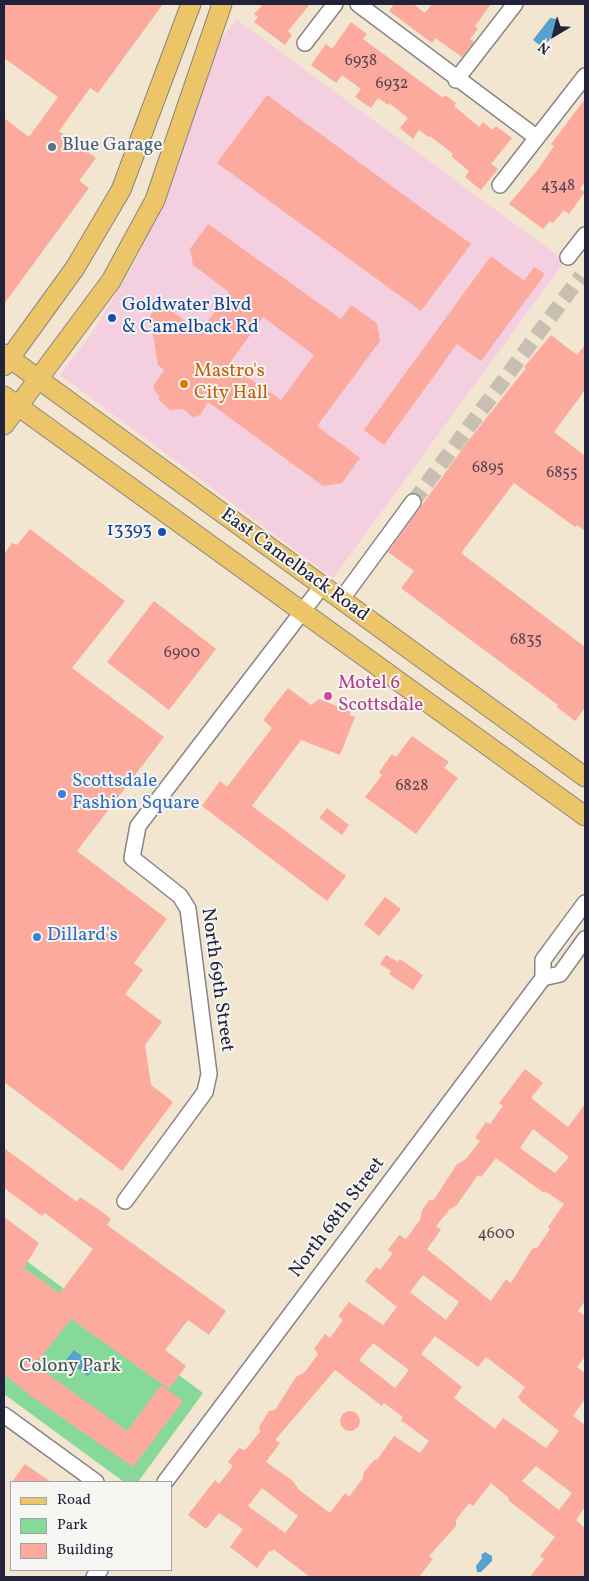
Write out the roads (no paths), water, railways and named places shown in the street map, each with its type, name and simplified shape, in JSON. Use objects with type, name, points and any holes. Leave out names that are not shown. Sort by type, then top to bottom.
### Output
[{"type":"main road","points":[[6,359],[75,268],[121,190],[191,4]]},
{"type":"main road","points":[[4,425],[11,401],[39,379],[110,281],[155,200],[222,4]]},
{"type":"main road","name":"East Camelback Road","points":[[6,359],[39,379],[585,778]]},
{"type":"main road","name":"East Camelback Road","points":[[11,401],[585,816]]},
{"type":"street","points":[[305,43],[335,4]]},
{"type":"street","points":[[358,4],[456,80],[536,138]]},
{"type":"street","points":[[456,80],[515,4]]},
{"type":"street","points":[[500,185],[585,76]]},
{"type":"street","points":[[568,257],[585,235]]},
{"type":"street","points":[[341,600],[413,502]]},
{"type":"street","name":"North 69th Street","points":[[125,1201],[205,1092],[210,1074],[188,909],[180,896],[132,858],[138,826],[322,586]]},
{"type":"street","name":"North 68th Street","points":[[166,1481],[543,978],[543,960],[585,903]]},
{"type":"street","name":"North 68th Street","points":[[543,978],[560,974],[585,939]]},
{"type":"street","points":[[4,1415],[95,1481]]},
{"type":"water","points":[[550,18],[557,19],[560,26],[543,48],[533,40]]},
{"type":"water","points":[[74,1350],[95,1366],[88,1376],[66,1360]]},
{"type":"water","points":[[485,1552],[492,1556],[492,1561],[481,1572],[477,1572],[476,1566],[482,1558],[481,1555]]},
{"type":"tunnel","points":[[413,502],[581,276]]},
{"type":"place","name":"Blue Garage","points":[[52,147]]},
{"type":"place","name":"Goldwater Blvd & Camelback Rd","points":[[112,318]]},
{"type":"place","name":"Mastro's City Hall","points":[[184,384]]},
{"type":"place","name":"13393","points":[[162,532]]},
{"type":"place","name":"Motel 6 Scottsdale","points":[[328,696]]},
{"type":"place","name":"Scottsdale Fashion Square","points":[[62,794]]},
{"type":"place","name":"Dillard's","points":[[37,937]]},
{"type":"park label","name":"Colony Park","points":[[70,1368]]}]
